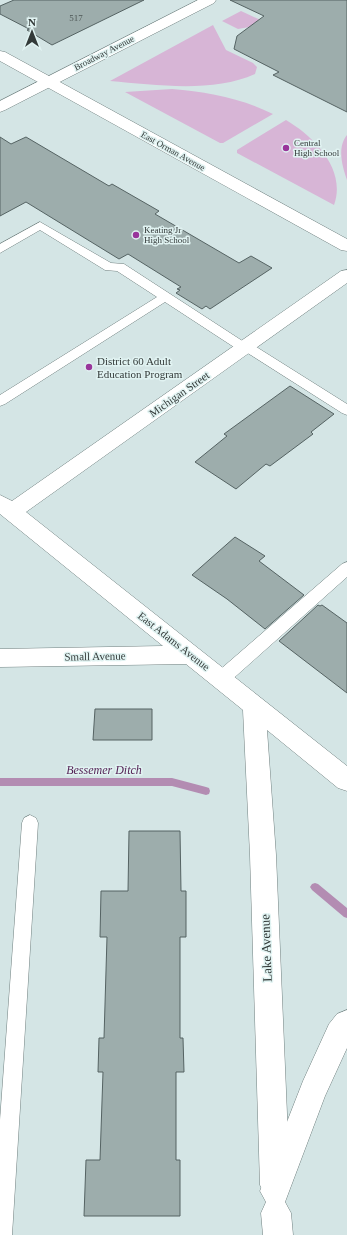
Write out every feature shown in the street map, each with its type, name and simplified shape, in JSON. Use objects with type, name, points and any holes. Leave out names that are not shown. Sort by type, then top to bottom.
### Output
[{"type":"street","name":"Broadway Avenue","points":[[0,107],[209,0]]},
{"type":"street","name":"East Orman Avenue","points":[[0,55],[347,246]]},
{"type":"street","name":"Michigan Street","points":[[5,507],[245,347],[347,275]]},
{"type":"street","name":"East Adams Avenue","points":[[5,507],[347,780]]},
{"type":"street","name":"Small Avenue","points":[[0,658],[190,655]]},
{"type":"street","name":"Lake Avenue","points":[[254,705],[263,855],[276,1213]]},
{"type":"street","name":"Lake Avenue","points":[[276,1213],[313,1091],[339,1034],[347,1024]]},
{"type":"lane","points":[[0,249],[40,225],[109,267],[120,267],[165,297],[347,410]]},
{"type":"lane","points":[[0,401],[165,297]]},
{"type":"lane","points":[[221,679],[347,568]]},
{"type":"lane","points":[[2,1235],[30,823]]},
{"type":"shaded area","points":[[241,11],[265,22],[255,26],[238,29],[222,21]]},
{"type":"shaded area","points":[[213,25],[226,50],[253,63],[257,67],[255,74],[239,80],[203,86],[165,86],[110,81]]},
{"type":"shaded area","points":[[172,89],[224,97],[261,108],[273,114],[223,143],[220,143],[125,92]]},
{"type":"shaded area","points":[[286,120],[307,135],[316,144],[332,167],[336,179],[337,192],[334,205],[237,153],[237,150]]},
{"type":"shaded area","points":[[347,135],[347,180],[343,169],[341,151]]},
{"type":"building","points":[[14,0],[144,0],[52,45],[27,30],[29,29],[0,14],[0,6]]},
{"type":"building","points":[[230,0],[347,0],[347,112],[273,75],[279,72],[234,49],[237,36],[264,16]]},
{"type":"building","name":"Keating Jr High School","points":[[0,137],[11,144],[26,137],[109,186],[112,184],[159,211],[155,214],[239,263],[251,256],[272,268],[210,309],[206,306],[202,309],[176,293],[180,290],[177,289],[181,287],[128,254],[119,259],[26,202],[0,216]]},
{"type":"building","points":[[290,386],[334,414],[311,432],[313,434],[270,466],[266,464],[236,489],[195,462],[227,436],[224,434]]},
{"type":"building","points":[[235,537],[265,556],[259,561],[304,595],[265,629],[227,599],[192,575]]},
{"type":"building","points":[[318,605],[322,605],[347,623],[347,693],[279,641]]},
{"type":"building","points":[[95,709],[152,709],[152,740],[93,740]]},
{"type":"building","points":[[129,831],[180,831],[181,891],[186,891],[186,937],[180,937],[180,1038],[183,1038],[184,1072],[176,1072],[176,1160],[180,1160],[180,1216],[84,1216],[86,1160],[100,1160],[103,1072],[98,1072],[99,1038],[104,1038],[107,937],[100,937],[101,891],[128,891]]},
{"type":"waterway","name":"Bessemer Ditch","points":[[0,782],[172,782],[206,791]]},
{"type":"waterway","name":"Bessemer Ditch","points":[[315,887],[347,914]]},
{"type":"place","name":"Central High School","points":[[286,148]]},
{"type":"place","name":"Keating Jr High School","points":[[136,235]]},
{"type":"place","name":"District 60 Adult Education Program","points":[[89,367]]}]
